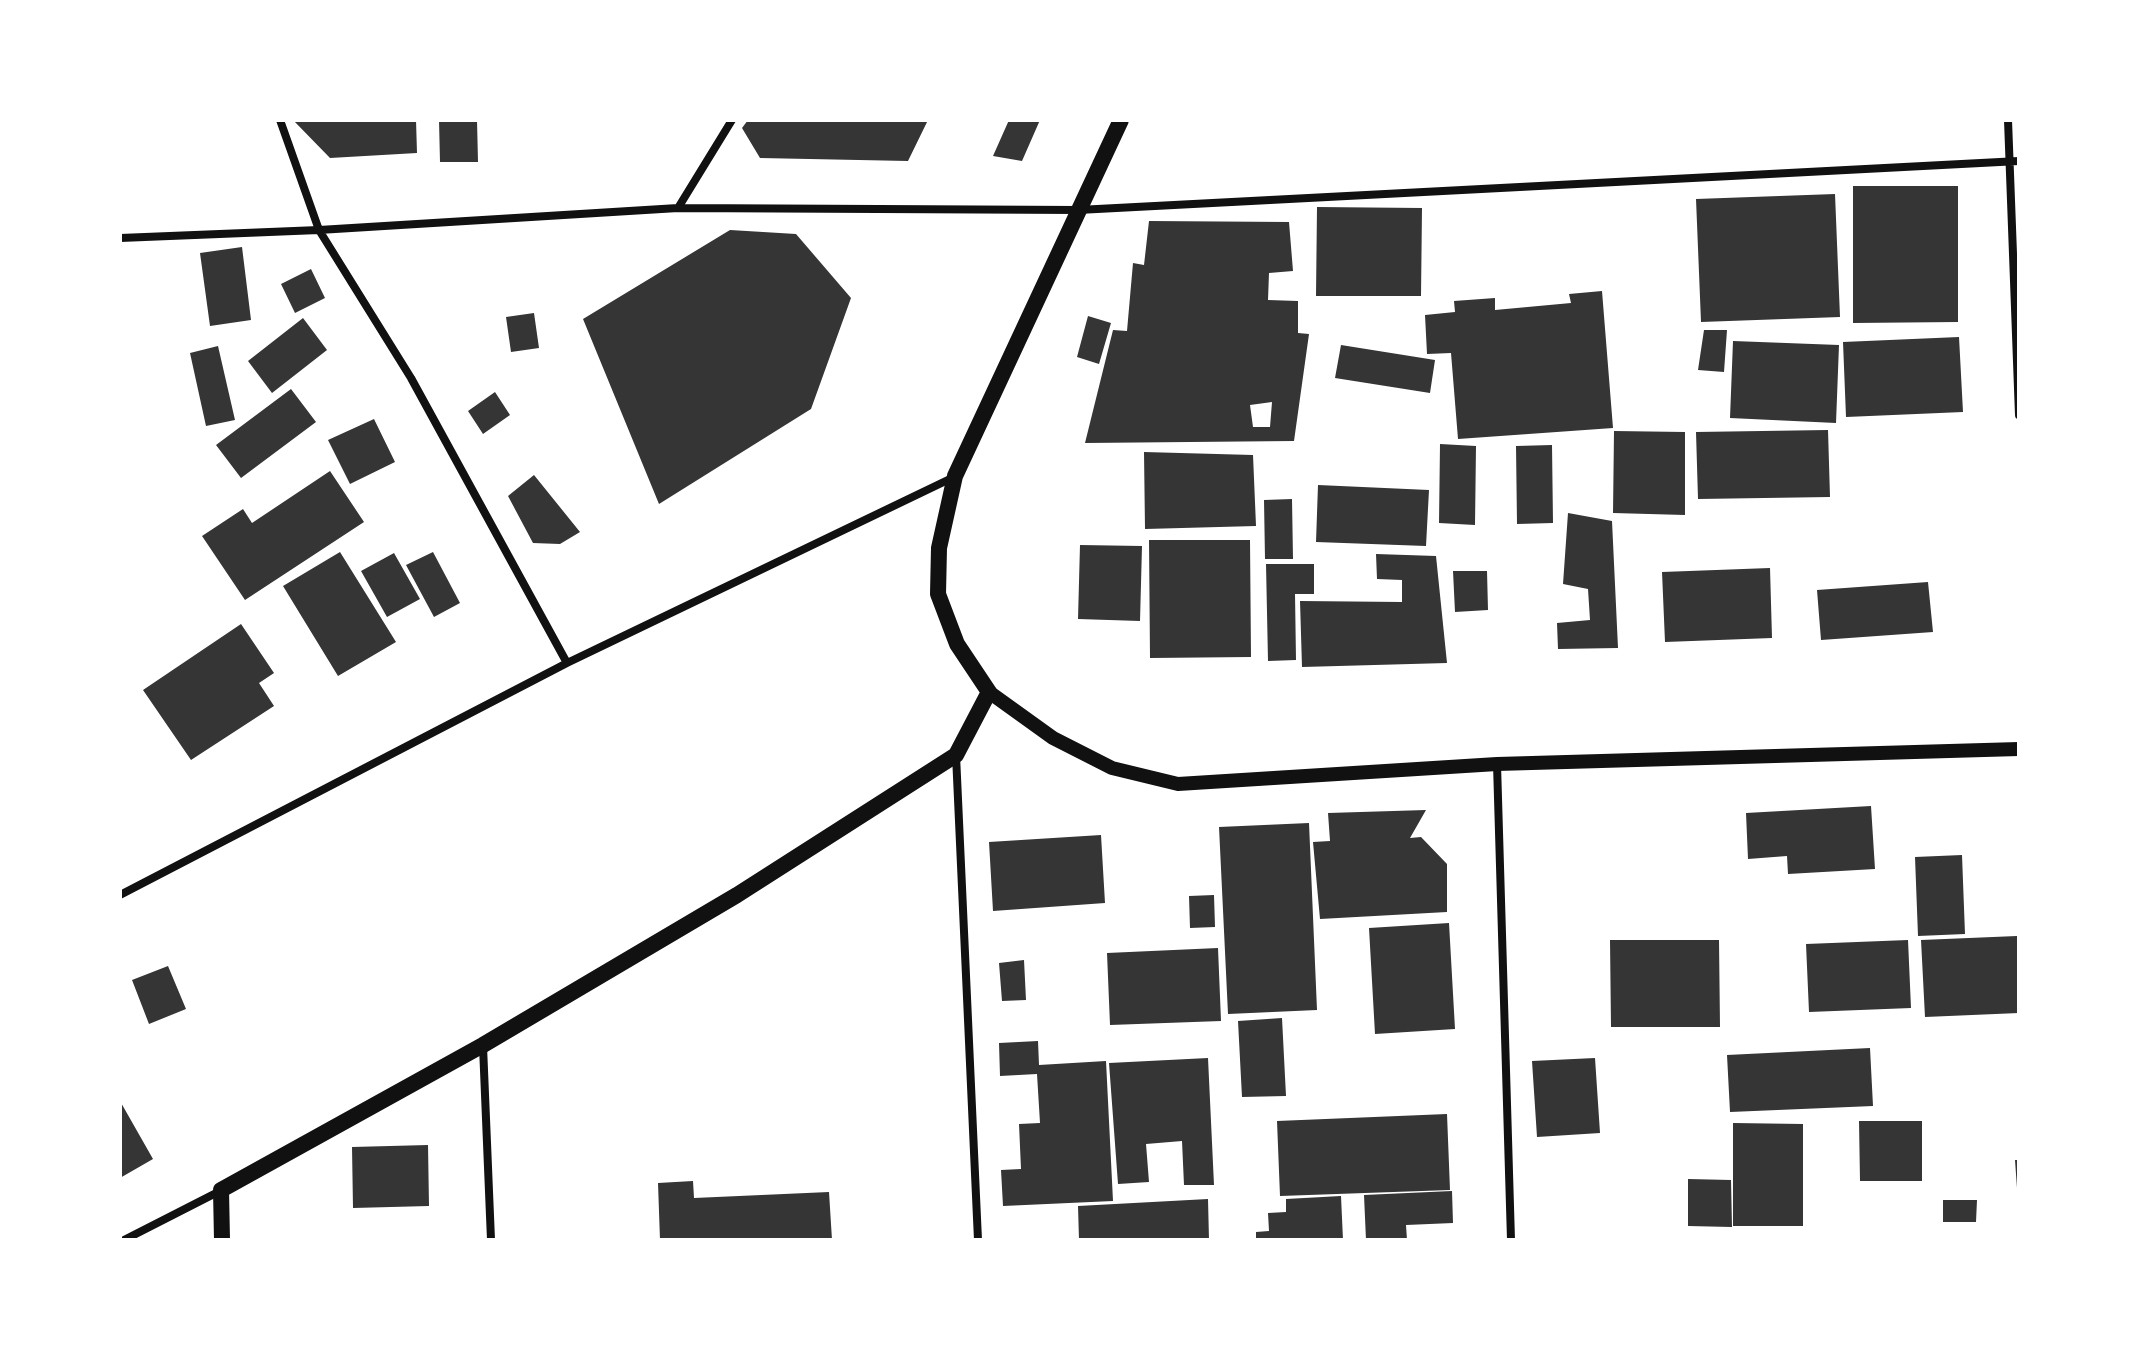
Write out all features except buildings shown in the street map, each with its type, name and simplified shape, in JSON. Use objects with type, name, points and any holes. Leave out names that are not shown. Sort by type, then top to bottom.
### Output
[{"type":"main road","points":[[222,1240],[221,1190],[483,1045],[737,895],[956,755],[989,692],[957,644],[938,594],[939,548],[955,476],[1121,120]]},
{"type":"street","points":[[280,120],[319,230],[411,378],[567,663]]},
{"type":"street","points":[[678,208],[732,120]]},
{"type":"street","points":[[2008,120],[2019,415]]},
{"type":"street","points":[[120,238],[319,230],[678,208],[1078,210],[2019,161]]},
{"type":"street","points":[[120,895],[567,663],[955,476]]},
{"type":"street","points":[[989,692],[1053,738],[1112,768],[1178,784],[1497,764],[2019,749]]},
{"type":"street","points":[[956,755],[978,1240]]},
{"type":"street","points":[[1497,764],[1511,1240]]},
{"type":"street","points":[[483,1045],[491,1240]]},
{"type":"street","points":[[124,1240],[221,1190]]}]
